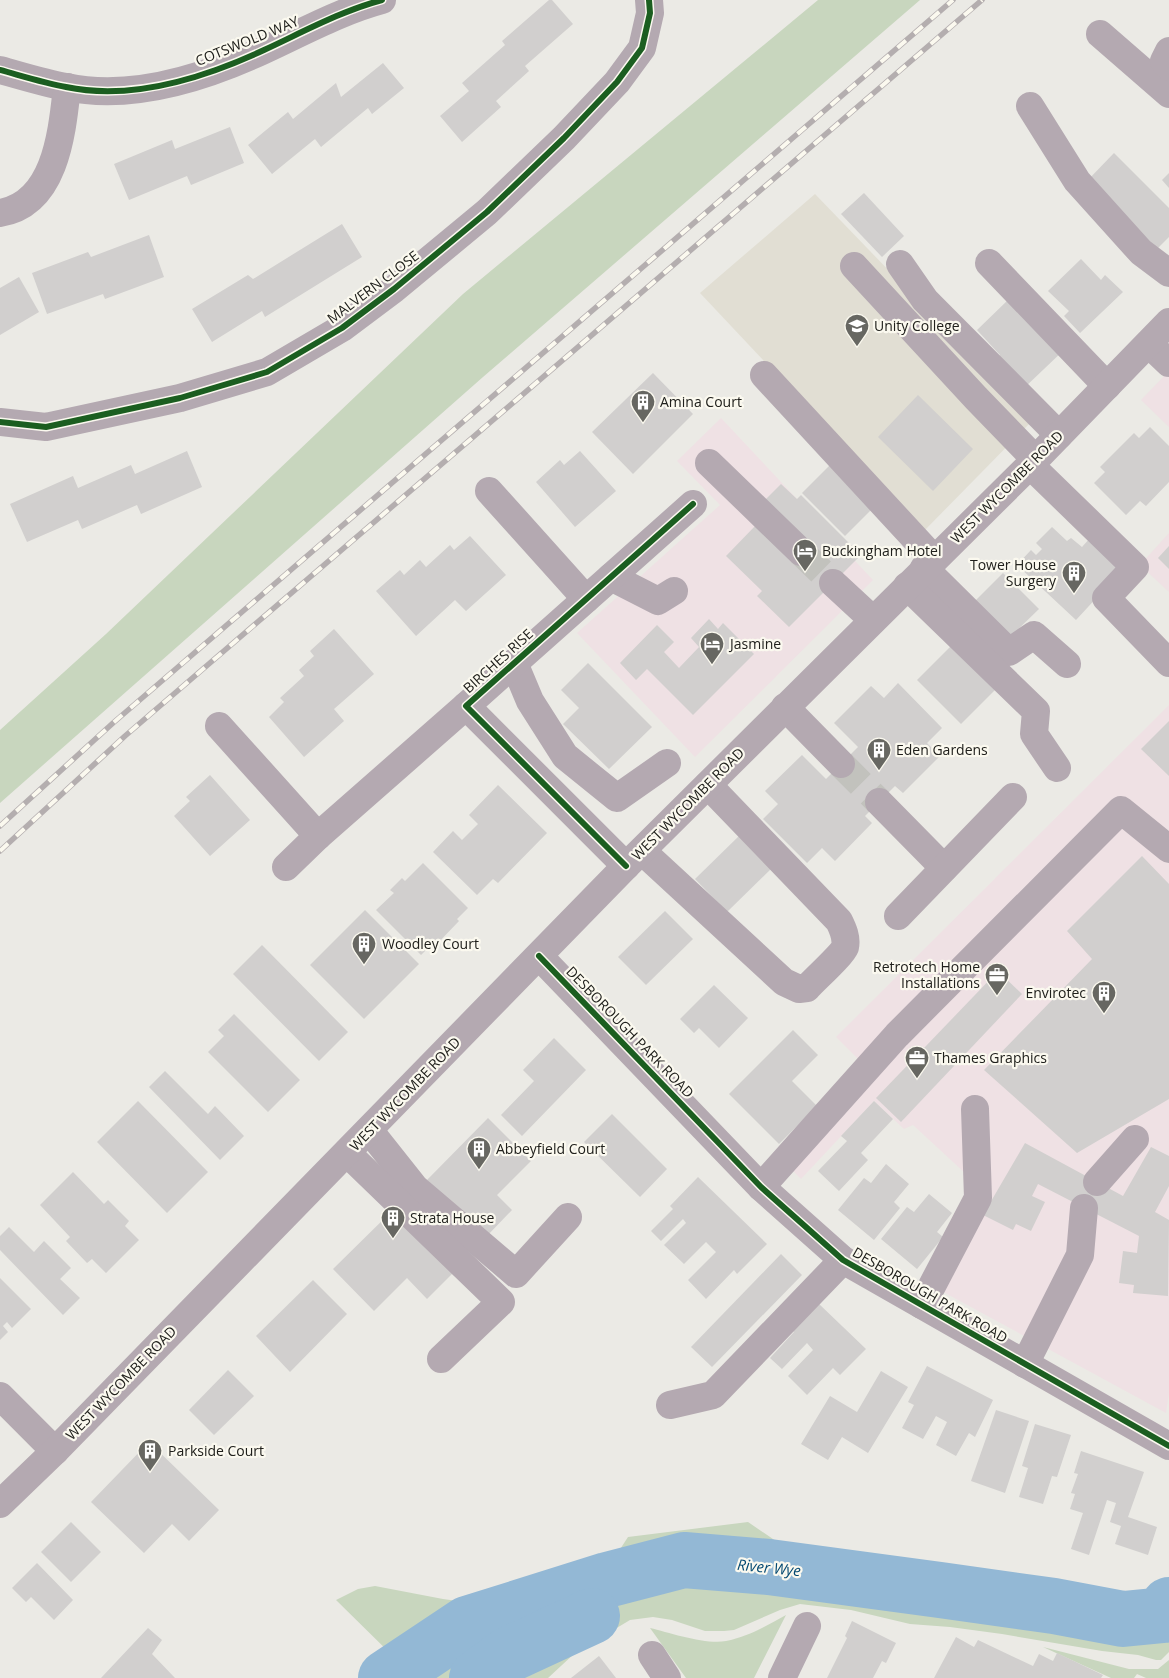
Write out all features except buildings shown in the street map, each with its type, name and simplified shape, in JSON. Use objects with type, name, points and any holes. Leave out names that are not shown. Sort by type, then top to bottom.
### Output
[{"type":"street","name":"COTSWOLD WAY","points":[[0,70],[67,88],[113,91],[161,86],[221,68],[331,18],[382,0]]},
{"type":"street","name":"MALVERN CLOSE","points":[[0,422],[46,426],[180,398],[267,372],[342,328],[394,290],[487,212],[564,138],[617,82],[642,48],[650,13],[649,0]]},
{"type":"street","points":[[1100,34],[1169,94]]},
{"type":"street","points":[[1169,51],[1164,61],[1169,67]]},
{"type":"street","points":[[0,212],[8,211],[32,199],[50,171],[62,133],[67,88]]},
{"type":"street","points":[[1030,106],[1076,181],[1141,252],[1169,273]]},
{"type":"street","points":[[900,264],[925,300],[1059,435]]},
{"type":"street","points":[[989,264],[1107,386]]},
{"type":"street","points":[[854,266],[976,398],[1032,462],[1135,567],[1106,598],[1169,663]]},
{"type":"street","name":"WEST WYCOMBE ROAD","points":[[0,1504],[55,1451],[634,859],[1059,435],[1169,322]]},
{"type":"street","points":[[1149,344],[1169,363]]},
{"type":"street","points":[[764,375],[1036,711],[1034,734],[1058,768]]},
{"type":"street","points":[[709,463],[801,552]]},
{"type":"street","points":[[489,491],[586,599]]},
{"type":"street","name":"BIRCHES RISE","points":[[286,867],[318,836],[693,504]]},
{"type":"street","points":[[922,571],[1009,652],[1034,635],[1066,664]]},
{"type":"street","points":[[611,577],[658,601],[674,591]]},
{"type":"street","points":[[833,583],[873,620]]},
{"type":"street","points":[[514,663],[530,701],[565,756],[617,798],[667,762]]},
{"type":"street","name":"BIRCHES RISE","points":[[466,706],[634,859],[784,982],[799,988],[807,988],[844,949],[846,939],[842,925],[708,785]]},
{"type":"street","points":[[785,707],[841,764]]},
{"type":"street","points":[[219,726],[318,836]]},
{"type":"street","points":[[898,916],[1013,797]]},
{"type":"street","points":[[880,802],[944,868]]},
{"type":"street","points":[[761,1187],[897,1034],[1121,810],[1169,849]]},
{"type":"street","name":"DESBOROUGH PARK ROAD","points":[[539,956],[761,1187],[843,1260],[1169,1446]]},
{"type":"street","points":[[922,1305],[978,1198],[975,1109]]},
{"type":"street","points":[[370,1130],[416,1188],[516,1274],[568,1218]]},
{"type":"street","points":[[1097,1182],[1135,1139]]},
{"type":"street","points":[[347,1153],[500,1302],[441,1359]]},
{"type":"street","points":[[1025,1364],[1080,1255],[1084,1208]]},
{"type":"street","points":[[670,1405],[712,1395],[843,1260]]},
{"type":"street","points":[[0,1396],[55,1451]]},
{"type":"street","points":[[782,1678],[807,1626]]},
{"type":"street","points":[[652,1655],[667,1678]]},
{"type":"shaded area","name":"Unity College","points":[[815,194],[1033,420],[924,531],[700,293]]},
{"type":"shaded area","points":[[1169,371],[1169,427],[1141,400]]},
{"type":"shaded area","points":[[721,418],[873,580],[695,757],[577,633],[720,505],[677,461]]},
{"type":"shaded area","points":[[1169,533],[1169,592],[1140,565]]},
{"type":"shaded area","points":[[1169,705],[1169,1393],[1166,1413],[923,1281],[962,1222],[966,1174],[913,1125],[904,1129],[874,1101],[801,1179],[778,1156],[864,1065],[836,1037]]},
{"type":"green space","points":[[818,0],[920,0],[483,377],[0,803],[0,730],[106,634],[463,294]]},
{"type":"green space","points":[[748,1522],[795,1554],[934,1580],[1054,1598],[1108,1609],[1159,1610],[1169,1583],[1169,1652],[1161,1660],[1156,1660],[1138,1655],[1102,1651],[1002,1634],[910,1624],[851,1610],[800,1604],[780,1610],[734,1630],[724,1631],[705,1631],[672,1620],[653,1617],[630,1620],[575,1653],[548,1678],[412,1678],[493,1618],[507,1617],[585,1598],[585,1603],[628,1537]]},
{"type":"green space","points":[[375,1586],[479,1604],[465,1624],[406,1668],[336,1600],[358,1589]]},
{"type":"green space","points":[[786,1615],[754,1678],[686,1678],[650,1628],[688,1638],[718,1642],[750,1634]]},
{"type":"green space","points":[[1043,1647],[1129,1669],[1158,1669],[1169,1660],[1169,1678],[1146,1678],[1137,1674],[1134,1678],[1111,1678]]},
{"type":"waterway","name":"River Wye","points":[[386,1678],[467,1624],[607,1580],[684,1560],[769,1567],[1054,1606],[1123,1619],[1164,1615],[1169,1605]]},
{"type":"waterway","points":[[477,1678],[508,1655],[592,1616]]},
{"type":"tunnel","points":[[801,552],[833,583]]},
{"type":"tunnel","points":[[841,764],[879,802]]},
{"type":"railway","points":[[0,826],[113,723],[953,0]]},
{"type":"railway","points":[[0,851],[125,736],[982,0]]},
{"type":"cycle path","points":[[0,70],[58,85],[91,91],[142,89],[192,78],[217,70],[337,16],[382,0]]},
{"type":"cycle path","points":[[0,422],[46,427],[180,398],[267,372],[342,328],[394,289],[487,212],[564,138],[617,82],[642,48],[650,13],[649,0]]},
{"type":"cycle path","points":[[626,866],[466,706],[693,504]]},
{"type":"cycle path","points":[[539,956],[761,1187],[843,1260],[1169,1446]]},
{"type":"place","name":"Unity College","points":[[857,347]]},
{"type":"place","name":"Amina Court","points":[[643,423]]},
{"type":"place","name":"Buckingham Hotel","points":[[805,572]]},
{"type":"place","name":"Tower House Surgery","points":[[1074,594]]},
{"type":"place","name":"Jasmine","points":[[712,665]]},
{"type":"place","name":"Eden Gardens","points":[[879,771]]},
{"type":"place","name":"Woodley Court","points":[[364,965]]},
{"type":"place","name":"Retrotech Home Installations","points":[[997,996]]},
{"type":"place","name":"Envirotec","points":[[1104,1014]]},
{"type":"place","name":"Thames Graphics","points":[[917,1079]]},
{"type":"place","name":"Abbeyfield Court","points":[[479,1170]]},
{"type":"place","name":"Strata House","points":[[393,1239]]},
{"type":"place","name":"Parkside Court","points":[[150,1472]]}]
